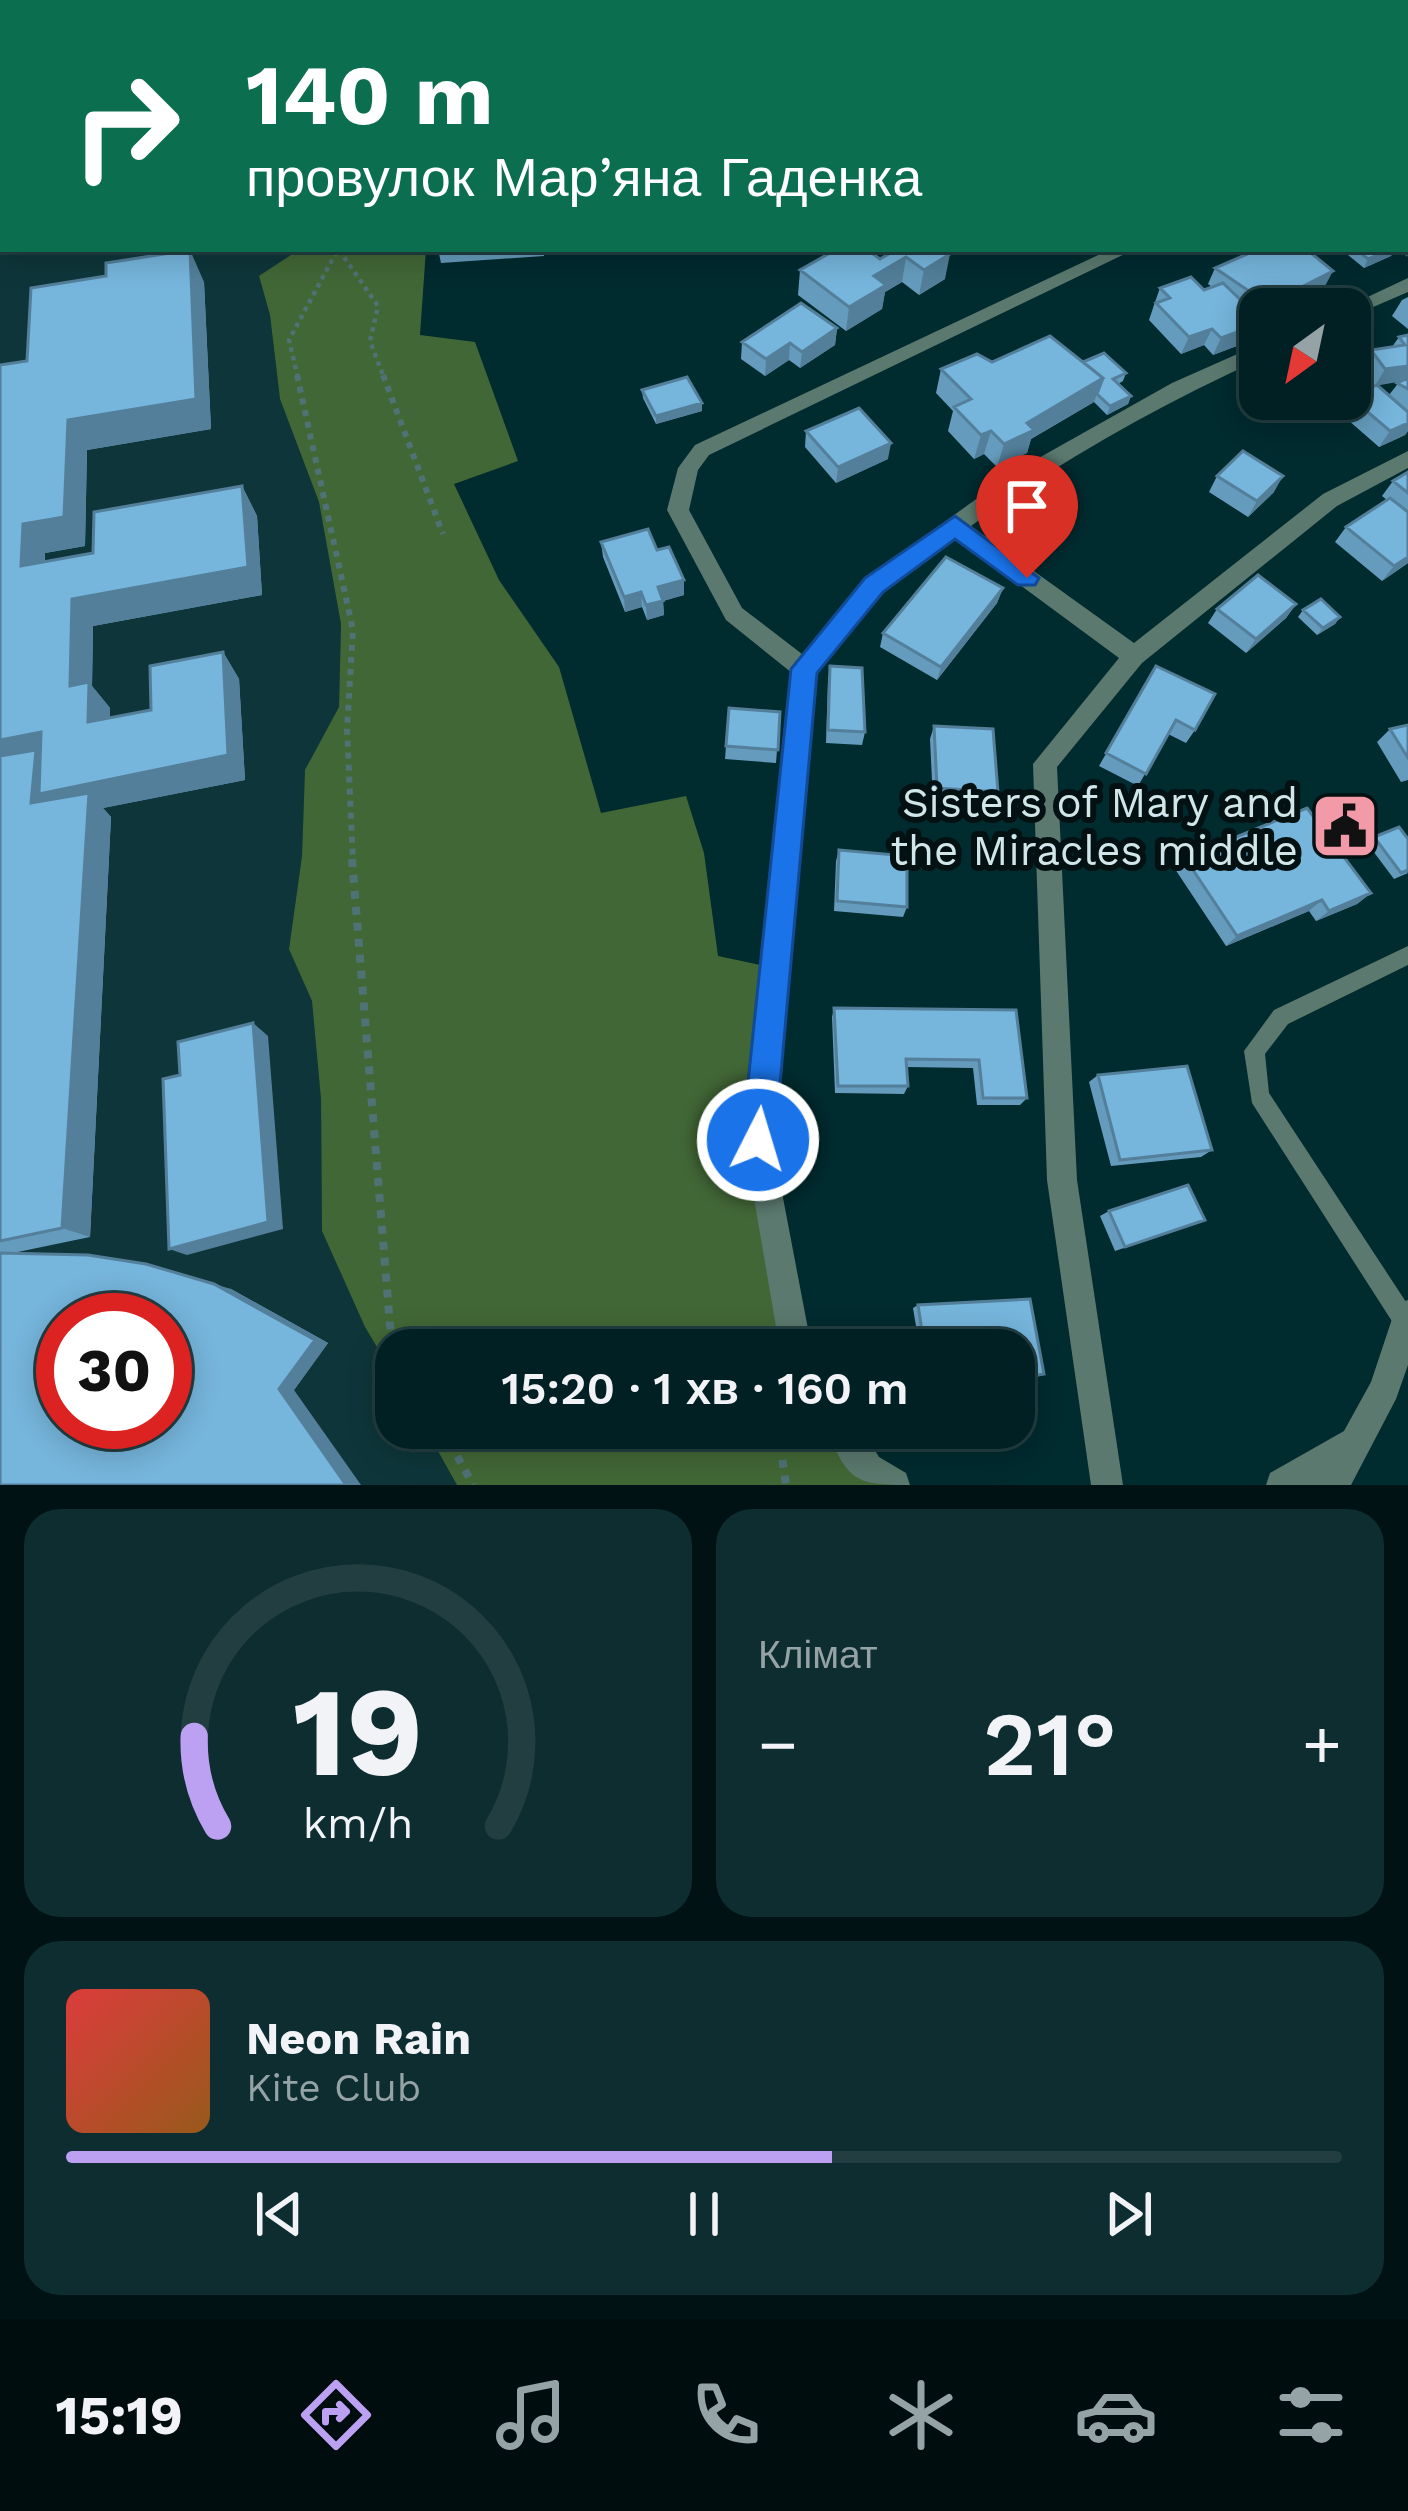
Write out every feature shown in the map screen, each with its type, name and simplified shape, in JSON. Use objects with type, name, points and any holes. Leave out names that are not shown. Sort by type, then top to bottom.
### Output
[{"type":"street","points":[[804,669],[734,614],[678,510],[688,467],[722,436],[1120,252]]},
{"type":"street","points":[[1371,301],[1408,284]]},
{"type":"street","points":[[792,1329],[758,1140],[804,669],[874,585],[1019,479],[1178,388],[1239,360]]},
{"type":"street","points":[[1107,1485],[1062,1180],[1045,764],[1134,656],[1330,500],[1408,459]]},
{"type":"street","points":[[955,526],[1134,656]]},
{"type":"street","points":[[1333,1485],[1385,1388],[1405,1317]]},
{"type":"street","points":[[1282,1485],[1357,1442]]},
{"type":"street","points":[[856,1449],[868,1468],[894,1485]]},
{"type":"lane","points":[[1405,1317],[1258,1096],[1254,1051],[1282,1017],[1408,955]]},
{"type":"path","points":[[337,252],[289,340],[353,630],[347,729],[354,898],[391,1329]]},
{"type":"path","points":[[341,252],[378,306],[370,341],[443,534]]},
{"type":"path","points":[[453,1449],[473,1485]]},
{"type":"path","points":[[781,1449],[786,1485]]},
{"type":"shaded area","points":[[0,252],[296,252],[259,277],[270,315],[280,399],[319,502],[341,624],[339,707],[305,771],[302,856],[289,948],[312,1001],[321,1099],[322,1231],[375,1344],[375,1449],[437,1449],[457,1485],[0,1485]]},
{"type":"green space","points":[[295,252],[426,252],[420,335],[475,342],[518,461],[454,484],[499,580],[559,667],[601,813],[686,796],[704,853],[718,956],[775,968],[758,1140],[792,1329],[375,1329],[375,1344],[365,1327],[322,1231],[321,1099],[312,1001],[289,949],[302,856],[305,770],[339,707],[341,624],[319,502],[280,399],[270,315],[259,276]]},
{"type":"green space","points":[[437,1449],[856,1449],[868,1468],[894,1485],[457,1485]]},
{"type":"building","points":[[190,252],[196,399],[68,420],[64,517],[23,524],[21,566],[93,553],[94,512],[242,486],[248,567],[72,599],[70,686],[89,682],[88,722],[151,710],[150,666],[223,652],[228,755],[39,794],[41,732],[0,740],[0,365],[27,361],[31,288],[106,276],[106,263]]},
{"type":"building","points":[[832,252],[870,252],[880,259],[892,252],[950,254],[924,270],[906,257],[874,276],[886,285],[849,307],[800,270]]},
{"type":"building","points":[[1252,252],[1310,252],[1333,271],[1300,288],[1244,288],[1215,268]]},
{"type":"building","points":[[1191,277],[1204,290],[1223,283],[1239,298],[1239,331],[1221,338],[1212,329],[1189,337],[1156,303],[1170,298],[1160,288]]},
{"type":"building","points":[[801,303],[837,328],[802,352],[790,343],[766,359],[742,342]]},
{"type":"building","points":[[1408,335],[1408,366],[1385,369],[1371,350],[1405,345],[1399,337]]},
{"type":"building","points":[[1050,336],[1103,378],[1027,423],[1034,430],[1004,444],[991,431],[981,435],[954,407],[971,399],[941,369],[977,354],[992,362]]},
{"type":"building","points":[[1104,353],[1126,373],[1113,379],[1131,396],[1110,406],[1097,394],[1103,378],[1083,362]]},
{"type":"building","points":[[687,377],[702,403],[656,416],[642,390]]},
{"type":"building","points":[[1377,385],[1408,412],[1408,423],[1390,431],[1371,415],[1371,388]]},
{"type":"building","points":[[859,408],[891,443],[838,467],[806,431]]},
{"type":"building","points":[[1243,451],[1283,476],[1257,501],[1217,476]]},
{"type":"building","points":[[1408,472],[1408,493],[1393,481]]},
{"type":"building","points":[[1390,498],[1408,512],[1408,557],[1394,566],[1346,527]]},
{"type":"building","points":[[648,529],[657,550],[669,547],[684,580],[658,587],[663,601],[646,605],[641,592],[624,597],[601,542]]},
{"type":"building","points":[[946,557],[1003,588],[941,667],[883,633]]},
{"type":"building","points":[[1258,575],[1296,604],[1256,639],[1217,609]]},
{"type":"building","points":[[1321,599],[1340,617],[1323,628],[1303,610]]},
{"type":"building","points":[[830,666],[862,668],[865,732],[828,730]]},
{"type":"building","points":[[1156,666],[1215,694],[1195,730],[1176,720],[1146,774],[1106,753]]},
{"type":"building","points":[[729,708],[780,712],[778,750],[726,746]]},
{"type":"building","points":[[1408,725],[1408,758],[1390,729]]},
{"type":"building","points":[[934,726],[993,729],[998,792],[937,788]]},
{"type":"building","points":[[36,750],[31,803],[89,793],[62,1228],[0,1241],[0,756]]},
{"type":"building","points":[[1307,808],[1371,893],[1329,911],[1322,900],[1237,936],[1185,858]]},
{"type":"building","points":[[1399,827],[1408,839],[1408,870],[1401,873],[1374,837]]},
{"type":"building","points":[[839,850],[907,856],[907,907],[837,901]]},
{"type":"building","points":[[834,1008],[1016,1010],[1027,1098],[983,1098],[979,1060],[906,1059],[908,1086],[838,1086]]},
{"type":"building","points":[[253,1023],[268,1222],[169,1249],[163,1079],[180,1075],[178,1042]]},
{"type":"building","points":[[1187,1066],[1212,1150],[1120,1160],[1098,1075]]},
{"type":"building","points":[[1188,1185],[1205,1220],[1125,1247],[1109,1211]]},
{"type":"building","points":[[0,1253],[88,1255],[146,1264],[214,1284],[315,1340],[279,1389],[346,1485],[0,1485]]},
{"type":"building","points":[[1030,1299],[1044,1374],[1035,1376],[1035,1329],[922,1329],[918,1305]]},
{"type":"place","name":"Sisters of Mary and the Miracles middle","points":[[1345,826]]},
{"type":"route","points":[[758,1140],[804,669],[874,585],[955,526],[1027,578]]}]
